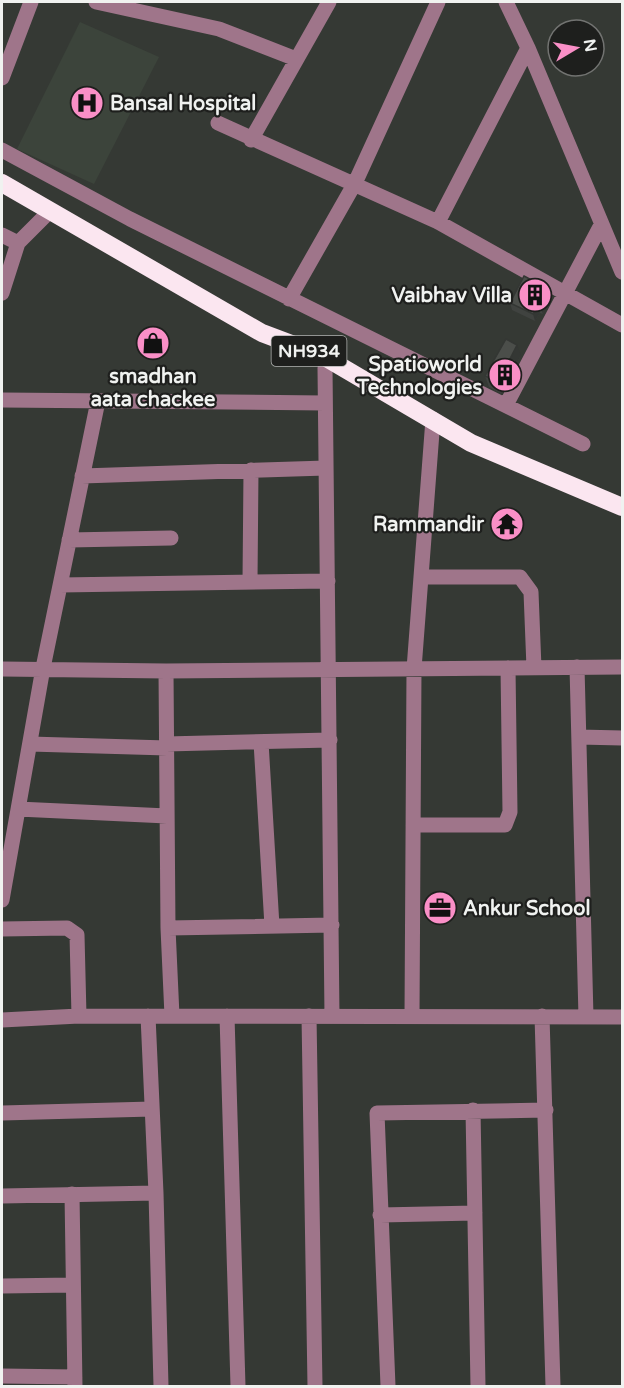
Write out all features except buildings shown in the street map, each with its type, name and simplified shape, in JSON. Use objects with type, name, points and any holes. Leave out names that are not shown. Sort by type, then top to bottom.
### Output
[{"type":"highway","name":"NH934","points":[[2,183],[262,333],[323,356],[471,443],[622,507]]},
{"type":"street","points":[[2,78],[31,2]]},
{"type":"street","points":[[96,2],[219,29],[296,59]]},
{"type":"street","points":[[251,140],[328,2]]},
{"type":"street","points":[[290,299],[355,183],[438,2]]},
{"type":"street","points":[[506,2],[528,48],[622,272]]},
{"type":"street","points":[[438,222],[528,48]]},
{"type":"street","points":[[218,123],[251,140],[355,183],[438,222],[622,325]]},
{"type":"street","points":[[2,150],[130,219],[583,444]]},
{"type":"street","points":[[2,292],[18,243],[50,211]]},
{"type":"street","points":[[506,405],[602,225]]},
{"type":"street","points":[[2,235],[18,243]]},
{"type":"street","points":[[325,368],[333,1016]]},
{"type":"street","points":[[2,400],[325,403]]},
{"type":"street","points":[[2,900],[43,669],[98,401]]},
{"type":"street","points":[[412,1016],[414,669],[433,419]]},
{"type":"street","points":[[82,476],[326,468]]},
{"type":"street","points":[[250,471],[250,582]]},
{"type":"street","points":[[69,540],[171,538]]},
{"type":"street","points":[[421,577],[520,577],[531,592],[534,668]]},
{"type":"street","points":[[60,585],[328,581]]},
{"type":"street","points":[[577,667],[586,1017]]},
{"type":"street","points":[[2,669],[166,671],[622,667]]},
{"type":"street","points":[[413,825],[506,825],[510,812],[508,668]]},
{"type":"street","points":[[166,671],[168,928],[172,1016]]},
{"type":"street","points":[[579,737],[622,738]]},
{"type":"street","points":[[30,744],[166,746],[330,740]]},
{"type":"street","points":[[261,742],[272,926]]},
{"type":"street","points":[[18,809],[167,816]]},
{"type":"street","points":[[168,928],[332,925]]},
{"type":"street","points":[[2,929],[67,928],[74,931],[77,935],[79,1016]]},
{"type":"street","points":[[2,1020],[79,1016],[622,1017]]},
{"type":"street","points":[[147,1016],[156,1193],[161,1386]]},
{"type":"street","points":[[227,1016],[238,1386]]},
{"type":"street","points":[[309,1016],[315,1386]]},
{"type":"street","points":[[542,1016],[553,1386]]},
{"type":"street","points":[[2,1113],[152,1109]]},
{"type":"street","points":[[473,1110],[478,1386]]},
{"type":"street","points":[[388,1386],[377,1113],[546,1110]]},
{"type":"street","points":[[2,1196],[156,1193]]},
{"type":"street","points":[[2,1376],[75,1382],[72,1194]]},
{"type":"street","points":[[380,1215],[475,1213]]},
{"type":"street","points":[[2,1286],[73,1285]]},
{"type":"shaded area","name":"Bansal Hospital","points":[[80,22],[159,57],[94,184],[17,149]]},
{"type":"place","name":"Bansal Hospital","points":[[87,103]]},
{"type":"place","name":"Vaibhav Villa","points":[[535,295]]},
{"type":"place","name":"smadhan aata chackee","points":[[153,343]]},
{"type":"place","name":"Spatioworld Technologies","points":[[505,375]]},
{"type":"place","name":"Rammandir","points":[[507,524]]},
{"type":"place","name":"Ankur School","points":[[440,908]]}]
